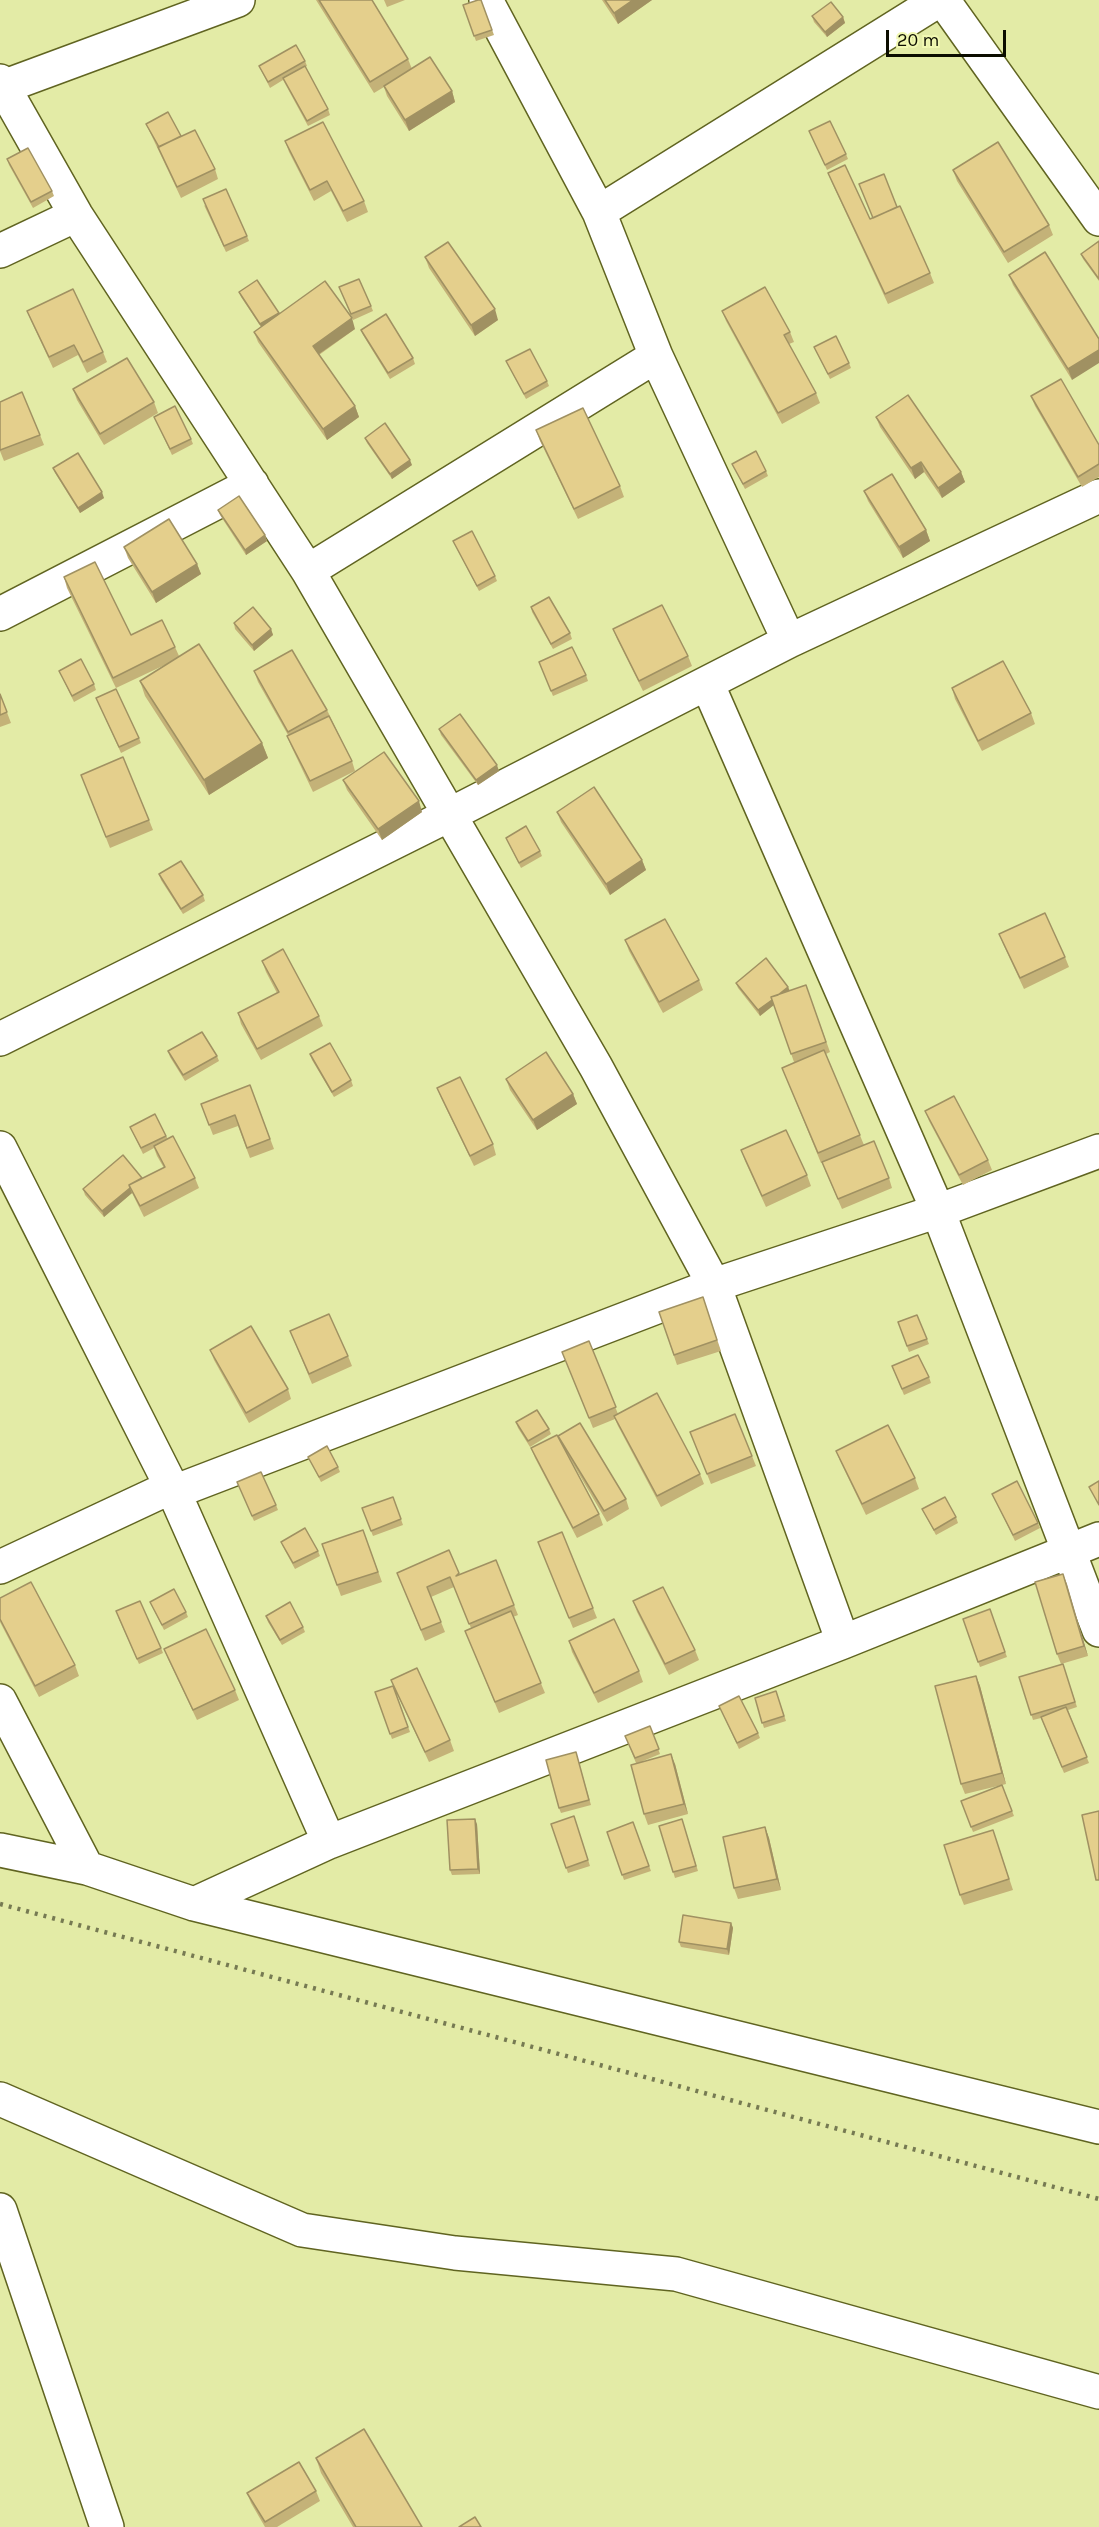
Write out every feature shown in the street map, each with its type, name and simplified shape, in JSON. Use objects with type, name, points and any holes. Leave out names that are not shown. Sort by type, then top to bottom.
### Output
[{"type":"street","points":[[238,0],[1,86],[76,215],[308,571],[596,1067],[714,1285],[843,1642]]},
{"type":"street","points":[[486,0],[599,212],[656,356],[789,641]]},
{"type":"street","points":[[599,212],[941,0],[1099,219]]},
{"type":"street","points":[[0,251],[76,215]]},
{"type":"street","points":[[308,571],[656,356]]},
{"type":"street","points":[[0,614],[252,484]]},
{"type":"street","points":[[0,1039],[789,641],[1099,496]]},
{"type":"street","points":[[707,683],[1084,1544],[1099,1630]]},
{"type":"street","points":[[0,1148],[172,1489],[329,1842]]},
{"type":"street","points":[[0,1567],[172,1489],[714,1285],[938,1211],[1099,1151]]},
{"type":"street","points":[[194,1904],[329,1842],[843,1642],[1084,1544]]},
{"type":"street","points":[[0,1701],[87,1868]]},
{"type":"street","points":[[0,1850],[87,1868],[194,1904],[1099,2127]]},
{"type":"street","points":[[0,2099],[302,2230],[454,2253],[675,2274],[1099,2392]]},
{"type":"street","points":[[0,2210],[107,2527]]},
{"type":"building","points":[[319,0],[372,0],[408,59],[370,82]]},
{"type":"building","points":[[481,0],[492,30],[474,36],[463,5]]},
{"type":"building","points":[[605,0],[633,0],[614,13]]},
{"type":"building","points":[[831,2],[843,17],[825,32],[812,16]]},
{"type":"building","points":[[296,45],[305,61],[268,82],[259,66]]},
{"type":"building","points":[[430,57],[452,91],[405,120],[384,86]]},
{"type":"building","points":[[305,66],[328,109],[307,121],[283,78]]},
{"type":"building","points":[[168,112],[181,136],[159,147],[146,124]]},
{"type":"building","points":[[830,121],[846,154],[825,165],[809,131]]},
{"type":"building","points":[[323,122],[364,201],[343,211],[327,181],[310,190],[285,141]]},
{"type":"building","points":[[195,130],[215,169],[177,187],[158,147]]},
{"type":"building","points":[[998,142],[1049,225],[1004,252],[953,170]]},
{"type":"building","points":[[28,148],[52,191],[31,202],[7,159]]},
{"type":"building","points":[[845,165],[870,219],[900,206],[930,273],[885,294],[828,173]]},
{"type":"building","points":[[884,174],[897,207],[873,218],[859,184]]},
{"type":"building","points":[[226,189],[247,236],[224,246],[203,199]]},
{"type":"building","points":[[1099,241],[1099,279],[1081,254]]},
{"type":"building","points":[[448,242],[495,309],[471,325],[425,257]]},
{"type":"building","points":[[1045,252],[1099,339],[1099,350],[1068,369],[1009,275]]},
{"type":"building","points":[[359,279],[371,306],[351,314],[339,287]]},
{"type":"building","points":[[257,280],[279,313],[260,324],[239,292]]},
{"type":"building","points":[[325,281],[352,318],[313,346],[355,406],[323,429],[254,332]]},
{"type":"building","points":[[765,287],[790,332],[784,335],[816,393],[778,413],[722,311]]},
{"type":"building","points":[[73,289],[103,352],[83,362],[74,345],[49,357],[27,311]]},
{"type":"building","points":[[386,314],[413,358],[388,373],[361,330]]},
{"type":"building","points":[[836,336],[849,363],[828,374],[814,347]]},
{"type":"building","points":[[530,349],[547,381],[524,394],[506,361]]},
{"type":"building","points":[[127,358],[154,402],[100,434],[73,389]]},
{"type":"building","points":[[1061,379],[1099,445],[1099,464],[1078,477],[1031,396]]},
{"type":"building","points":[[22,392],[40,435],[0,450],[0,402]]},
{"type":"building","points":[[908,395],[961,472],[938,488],[921,462],[911,468],[876,417]]},
{"type":"building","points":[[175,406],[191,439],[170,449],[154,417]]},
{"type":"building","points":[[583,408],[620,486],[574,509],[536,430]]},
{"type":"building","points":[[385,423],[410,460],[390,474],[365,438]]},
{"type":"building","points":[[756,451],[766,471],[743,484],[732,464]]},
{"type":"building","points":[[78,453],[102,492],[78,508],[53,468]]},
{"type":"building","points":[[892,474],[926,530],[899,547],[864,491]]},
{"type":"building","points":[[239,496],[265,535],[245,550],[218,510]]},
{"type":"building","points":[[169,519],[197,564],[152,592],[124,547]]},
{"type":"building","points":[[472,531],[495,576],[477,586],[453,541]]},
{"type":"building","points":[[95,562],[131,635],[162,620],[175,647],[113,678],[64,577]]},
{"type":"building","points":[[549,597],[570,633],[551,644],[531,607]]},
{"type":"building","points":[[662,605],[688,656],[639,681],[613,629]]},
{"type":"building","points":[[253,607],[271,629],[252,645],[234,623]]},
{"type":"building","points":[[199,644],[262,743],[204,780],[140,681]]},
{"type":"building","points":[[572,647],[586,675],[551,691],[539,662]]},
{"type":"building","points":[[292,650],[327,710],[288,732],[254,671]]},
{"type":"building","points":[[81,659],[94,684],[72,696],[59,671]]},
{"type":"building","points":[[1003,661],[1031,713],[978,741],[952,688]]},
{"type":"building","points":[[116,689],[139,738],[119,747],[96,698]]},
{"type":"building","points":[[0,694],[7,712],[0,715]]},
{"type":"building","points":[[460,714],[497,765],[476,780],[439,729]]},
{"type":"building","points":[[329,716],[352,761],[310,781],[287,736]]},
{"type":"building","points":[[384,752],[419,801],[378,829],[343,780]]},
{"type":"building","points":[[123,757],[149,820],[106,837],[81,775]]},
{"type":"building","points":[[594,787],[642,860],[606,884],[557,812]]},
{"type":"building","points":[[526,826],[540,851],[519,863],[506,838]]},
{"type":"building","points":[[181,861],[203,895],[181,909],[159,874]]},
{"type":"building","points":[[1045,913],[1065,957],[1020,978],[999,934]]},
{"type":"building","points":[[665,919],[699,980],[659,1002],[625,940]]},
{"type":"building","points":[[283,949],[319,1016],[257,1049],[238,1013],[279,992],[262,961]]},
{"type":"building","points":[[766,958],[788,987],[778,995],[771,997],[772,1000],[758,1010],[736,983]]},
{"type":"building","points":[[806,985],[826,1042],[791,1054],[771,997]]},
{"type":"building","points":[[202,1032],[217,1056],[183,1075],[168,1051]]},
{"type":"building","points":[[330,1043],[351,1080],[332,1092],[310,1054]]},
{"type":"building","points":[[824,1050],[860,1135],[818,1153],[782,1068]]},
{"type":"building","points":[[546,1052],[573,1094],[533,1120],[506,1079]]},
{"type":"building","points":[[460,1077],[493,1144],[470,1156],[437,1088]]},
{"type":"building","points":[[250,1085],[270,1139],[247,1148],[235,1115],[209,1125],[201,1104]]},
{"type":"building","points":[[954,1096],[988,1160],[959,1175],[925,1111]]},
{"type":"building","points":[[155,1114],[166,1136],[141,1148],[130,1127]]},
{"type":"building","points":[[786,1130],[807,1175],[762,1196],[741,1150]]},
{"type":"building","points":[[173,1136],[195,1178],[140,1206],[129,1185],[165,1167],[154,1146]]},
{"type":"building","points":[[874,1141],[889,1178],[838,1199],[822,1162]]},
{"type":"building","points":[[123,1155],[142,1178],[129,1185],[130,1188],[102,1211],[83,1189]]},
{"type":"building","points":[[703,1297],[717,1340],[674,1355],[659,1312]]},
{"type":"building","points":[[329,1314],[348,1356],[309,1374],[290,1331]]},
{"type":"building","points":[[917,1315],[927,1339],[907,1346],[898,1322]]},
{"type":"building","points":[[251,1326],[288,1389],[246,1413],[210,1350]]},
{"type":"building","points":[[589,1341],[616,1407],[589,1418],[562,1352]]},
{"type":"building","points":[[918,1355],[929,1377],[902,1389],[892,1366]]},
{"type":"building","points":[[657,1393],[700,1474],[657,1496],[614,1416]]},
{"type":"building","points":[[537,1410],[549,1429],[528,1441],[516,1422]]},
{"type":"building","points":[[735,1414],[752,1456],[707,1474],[690,1432]]},
{"type":"building","points":[[580,1423],[626,1499],[604,1511],[558,1436]]},
{"type":"building","points":[[888,1425],[915,1478],[862,1504],[836,1451]]},
{"type":"building","points":[[557,1435],[599,1514],[573,1528],[531,1448]]},
{"type":"building","points":[[327,1446],[338,1467],[319,1477],[308,1457]]},
{"type":"building","points":[[261,1472],[276,1505],[252,1516],[237,1482]]},
{"type":"building","points":[[1017,1481],[1038,1523],[1013,1535],[992,1494]]},
{"type":"building","points":[[1099,1481],[1099,1505],[1089,1487]]},
{"type":"building","points":[[393,1497],[401,1519],[371,1531],[362,1508]]},
{"type":"building","points":[[945,1497],[956,1517],[934,1530],[922,1509]]},
{"type":"building","points":[[305,1528],[318,1551],[293,1563],[281,1542]]},
{"type":"building","points":[[363,1530],[378,1572],[337,1585],[322,1544]]},
{"type":"building","points":[[562,1532],[593,1608],[569,1618],[538,1542]]},
{"type":"building","points":[[449,1550],[459,1573],[456,1576],[496,1560],[514,1605],[469,1624],[450,1577],[427,1587],[441,1622],[421,1630],[397,1573]]},
{"type":"building","points":[[1063,1574],[1084,1646],[1057,1654],[1035,1582]]},
{"type":"building","points":[[31,1582],[75,1665],[35,1686],[0,1619],[0,1598]]},
{"type":"building","points":[[663,1587],[695,1650],[665,1664],[633,1601]]},
{"type":"building","points":[[174,1589],[186,1612],[162,1625],[150,1602]]},
{"type":"building","points":[[140,1601],[161,1648],[137,1659],[116,1611]]},
{"type":"building","points":[[290,1602],[303,1627],[280,1640],[266,1616]]},
{"type":"building","points":[[990,1609],[1005,1652],[978,1662],[963,1619]]},
{"type":"building","points":[[511,1611],[541,1683],[495,1702],[465,1631]]},
{"type":"building","points":[[614,1619],[639,1671],[594,1693],[569,1641]]},
{"type":"building","points":[[206,1629],[235,1690],[193,1710],[164,1649]]},
{"type":"building","points":[[1063,1664],[1075,1702],[1031,1715],[1019,1677]]},
{"type":"building","points":[[417,1668],[450,1740],[425,1752],[391,1680]]},
{"type":"building","points":[[976,1676],[1002,1773],[961,1784],[935,1686]]},
{"type":"building","points":[[393,1686],[408,1727],[390,1734],[375,1692]]},
{"type":"building","points":[[776,1691],[784,1716],[762,1723],[755,1698]]},
{"type":"building","points":[[739,1696],[758,1733],[737,1743],[719,1706]]},
{"type":"building","points":[[1066,1707],[1087,1757],[1062,1767],[1041,1717]]},
{"type":"building","points":[[650,1726],[659,1749],[635,1758],[625,1736]]},
{"type":"building","points":[[576,1752],[589,1800],[559,1808],[546,1760]]},
{"type":"building","points":[[671,1754],[684,1804],[644,1814],[631,1765]]},
{"type":"building","points":[[1002,1785],[1012,1811],[971,1827],[961,1801]]},
{"type":"building","points":[[1099,1811],[1099,1880],[1096,1880],[1082,1815]]},
{"type":"building","points":[[574,1816],[588,1860],[566,1868],[551,1824]]},
{"type":"building","points":[[475,1819],[478,1869],[450,1870],[447,1820]]},
{"type":"building","points":[[682,1819],[696,1866],[673,1872],[659,1826]]},
{"type":"building","points":[[633,1822],[649,1866],[622,1875],[607,1832]]},
{"type":"building","points":[[765,1827],[777,1879],[734,1888],[723,1837]]},
{"type":"building","points":[[993,1830],[1009,1879],[960,1895],[944,1845]]},
{"type":"building","points":[[683,1915],[731,1923],[727,1949],[679,1942]]},
{"type":"building","points":[[364,2429],[422,2527],[356,2527],[316,2458]]},
{"type":"building","points":[[299,2462],[316,2491],[265,2522],[247,2493]]},
{"type":"building","points":[[475,2517],[481,2527],[459,2527]]},
{"type":"railway","points":[[0,1904],[1099,2199]]}]
